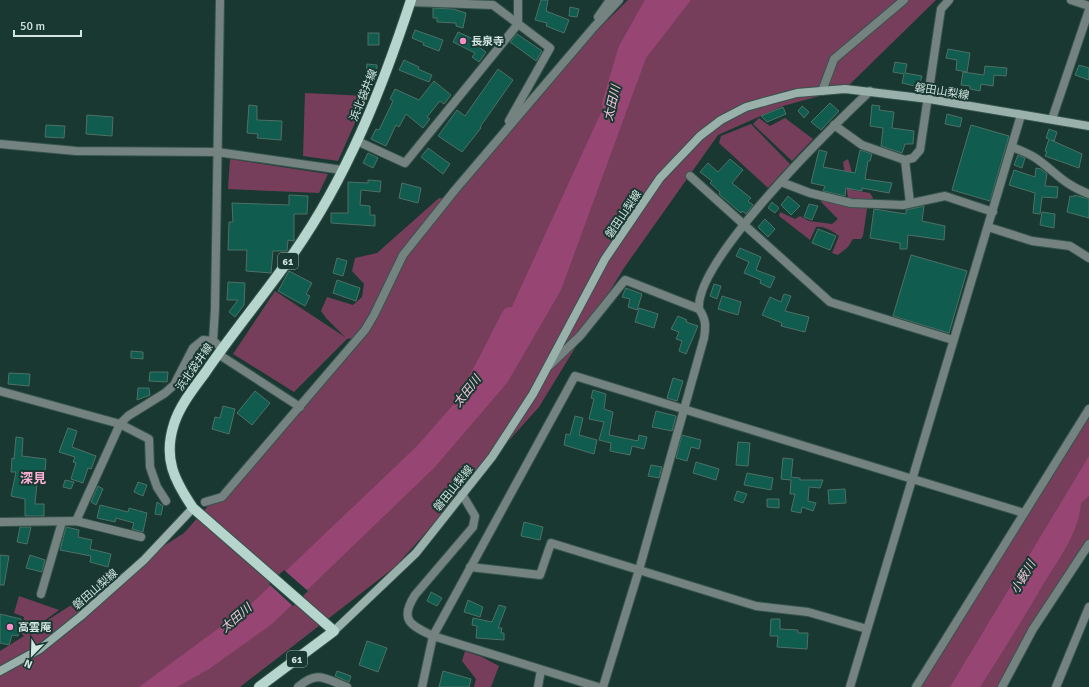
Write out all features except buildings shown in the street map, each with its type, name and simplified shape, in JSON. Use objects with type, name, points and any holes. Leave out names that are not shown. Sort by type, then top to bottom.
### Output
[{"type":"main road","name":"浜北袋井線","points":[[334,630],[193,508],[179,488],[171,468],[169,447],[174,423],[186,399],[293,254],[324,204],[358,141],[376,98],[411,1]]},
{"type":"main road","name":"磐田山梨線","points":[[334,630],[416,553],[492,457],[548,368],[605,259],[660,178],[681,154],[716,124],[746,106],[796,94],[845,89],[929,99],[1089,126]]},
{"type":"main road","name":"磐田山梨線","points":[[0,671],[40,649],[81,616],[144,560],[193,508]]},
{"type":"main road","name":"61","points":[[259,687],[334,630]]},
{"type":"street","points":[[220,0],[215,309],[213,341],[220,351],[300,407]]},
{"type":"street","points":[[358,141],[405,163],[518,24],[518,0]]},
{"type":"street","points":[[594,27],[598,17],[610,0]]},
{"type":"street","points":[[205,502],[222,497],[365,330],[374,315],[403,255],[454,190],[619,0]]},
{"type":"street","points":[[822,91],[834,59],[904,0]]},
{"type":"street","points":[[834,125],[862,145],[904,160],[914,158],[920,150],[929,99],[941,9],[949,0]]},
{"type":"street","points":[[1071,0],[1089,6]]},
{"type":"street","points":[[411,1],[492,5],[550,48],[499,137]]},
{"type":"street","points":[[1052,119],[1089,10]]},
{"type":"street","points":[[603,687],[639,570],[704,338],[704,316],[699,309],[698,300],[706,278],[743,226],[781,182],[834,125],[870,91]]},
{"type":"street","points":[[850,687],[1021,115]]},
{"type":"street","points":[[0,144],[76,151],[217,152],[342,170]]},
{"type":"street","points":[[1012,147],[1036,158],[1058,178],[1074,188],[1089,194]]},
{"type":"street","points":[[904,160],[910,203]]},
{"type":"street","points":[[690,176],[743,226],[830,302],[953,340]]},
{"type":"street","points":[[781,182],[810,192],[852,203],[903,205],[945,196],[993,212]]},
{"type":"street","points":[[988,227],[1032,241],[1070,246],[1089,258]]},
{"type":"street","points":[[548,368],[580,336],[625,280],[699,309]]},
{"type":"street","points":[[76,521],[120,424],[128,416],[165,393],[174,385],[193,348],[203,340],[213,341]]},
{"type":"street","points":[[422,687],[433,636],[574,376],[1024,513]]},
{"type":"street","points":[[0,391],[120,424],[149,439],[150,466],[157,487],[166,501]]},
{"type":"street","points":[[916,687],[1089,409]]},
{"type":"street","points":[[462,494],[475,516],[473,527],[415,595],[407,607],[407,617],[414,627],[433,636],[598,687]]},
{"type":"street","points":[[0,522],[76,521],[141,537]]},
{"type":"street","points":[[41,594],[62,522]]},
{"type":"street","points":[[470,567],[540,575],[550,543],[756,606],[808,612],[867,629]]},
{"type":"street","points":[[1002,687],[1033,629],[1089,544]]},
{"type":"street","points":[[1056,687],[1089,607]]},
{"type":"street","points":[[538,687],[541,670]]},
{"type":"street","points":[[298,687],[309,678],[316,676],[347,687]]},
{"type":"shaded area","points":[[628,0],[936,0],[845,89],[783,106],[718,135],[624,268],[539,407],[395,567],[240,687],[0,687],[0,651],[24,636],[21,633],[24,617],[14,613],[19,596],[59,610],[29,632],[184,533],[359,337],[347,339],[294,392],[233,354],[275,291],[345,337],[321,311],[327,297],[353,305],[362,297],[364,284],[352,271],[355,258],[377,253],[439,198],[444,198],[407,250],[562,65]]},
{"type":"shaded area","points":[[305,93],[367,96],[338,161],[303,156]]},
{"type":"shaded area","points":[[759,118],[770,126],[785,118],[813,139],[792,161],[753,124]]},
{"type":"shaded area","points":[[751,124],[790,164],[768,188],[719,143],[721,136]]},
{"type":"shaded area","points":[[230,159],[328,174],[319,193],[228,189]]},
{"type":"shaded area","points":[[848,159],[853,176],[852,190],[870,193],[873,198],[867,209],[863,236],[861,239],[853,239],[848,247],[838,255],[832,253],[839,236],[836,234],[825,228],[816,227],[810,240],[779,216],[780,212],[795,219],[800,216],[809,221],[832,224],[838,219],[822,203],[816,191],[848,198],[843,162]]},
{"type":"shaded area","points":[[1089,405],[1089,546],[1002,687],[917,687]]},
{"type":"shaded area","points":[[465,651],[482,657],[499,666],[491,687],[474,687],[476,679],[462,661]]},
{"type":"water","points":[[656,0],[691,0],[646,58],[561,290],[507,383],[435,467],[272,624],[209,669],[177,687],[139,687],[250,605],[417,446],[482,372],[640,25]]},
{"type":"water","name":"小薮川","points":[[1089,456],[1089,496],[1081,503],[1072,535],[1062,555],[980,687],[950,687]]},
{"type":"pier","points":[[284,570],[308,591],[293,606],[269,584]]},
{"type":"waterway","name":"太田川","points":[[610,104],[626,50],[654,0]]},
{"type":"waterway","name":"太田川","points":[[470,389],[486,362],[510,315]]},
{"type":"place","name":"長泉寺","points":[[463,41]]},
{"type":"place","name":"高雲庵","points":[[10,627]]},
{"type":"district","name":"深見","points":[[33,478]]}]
